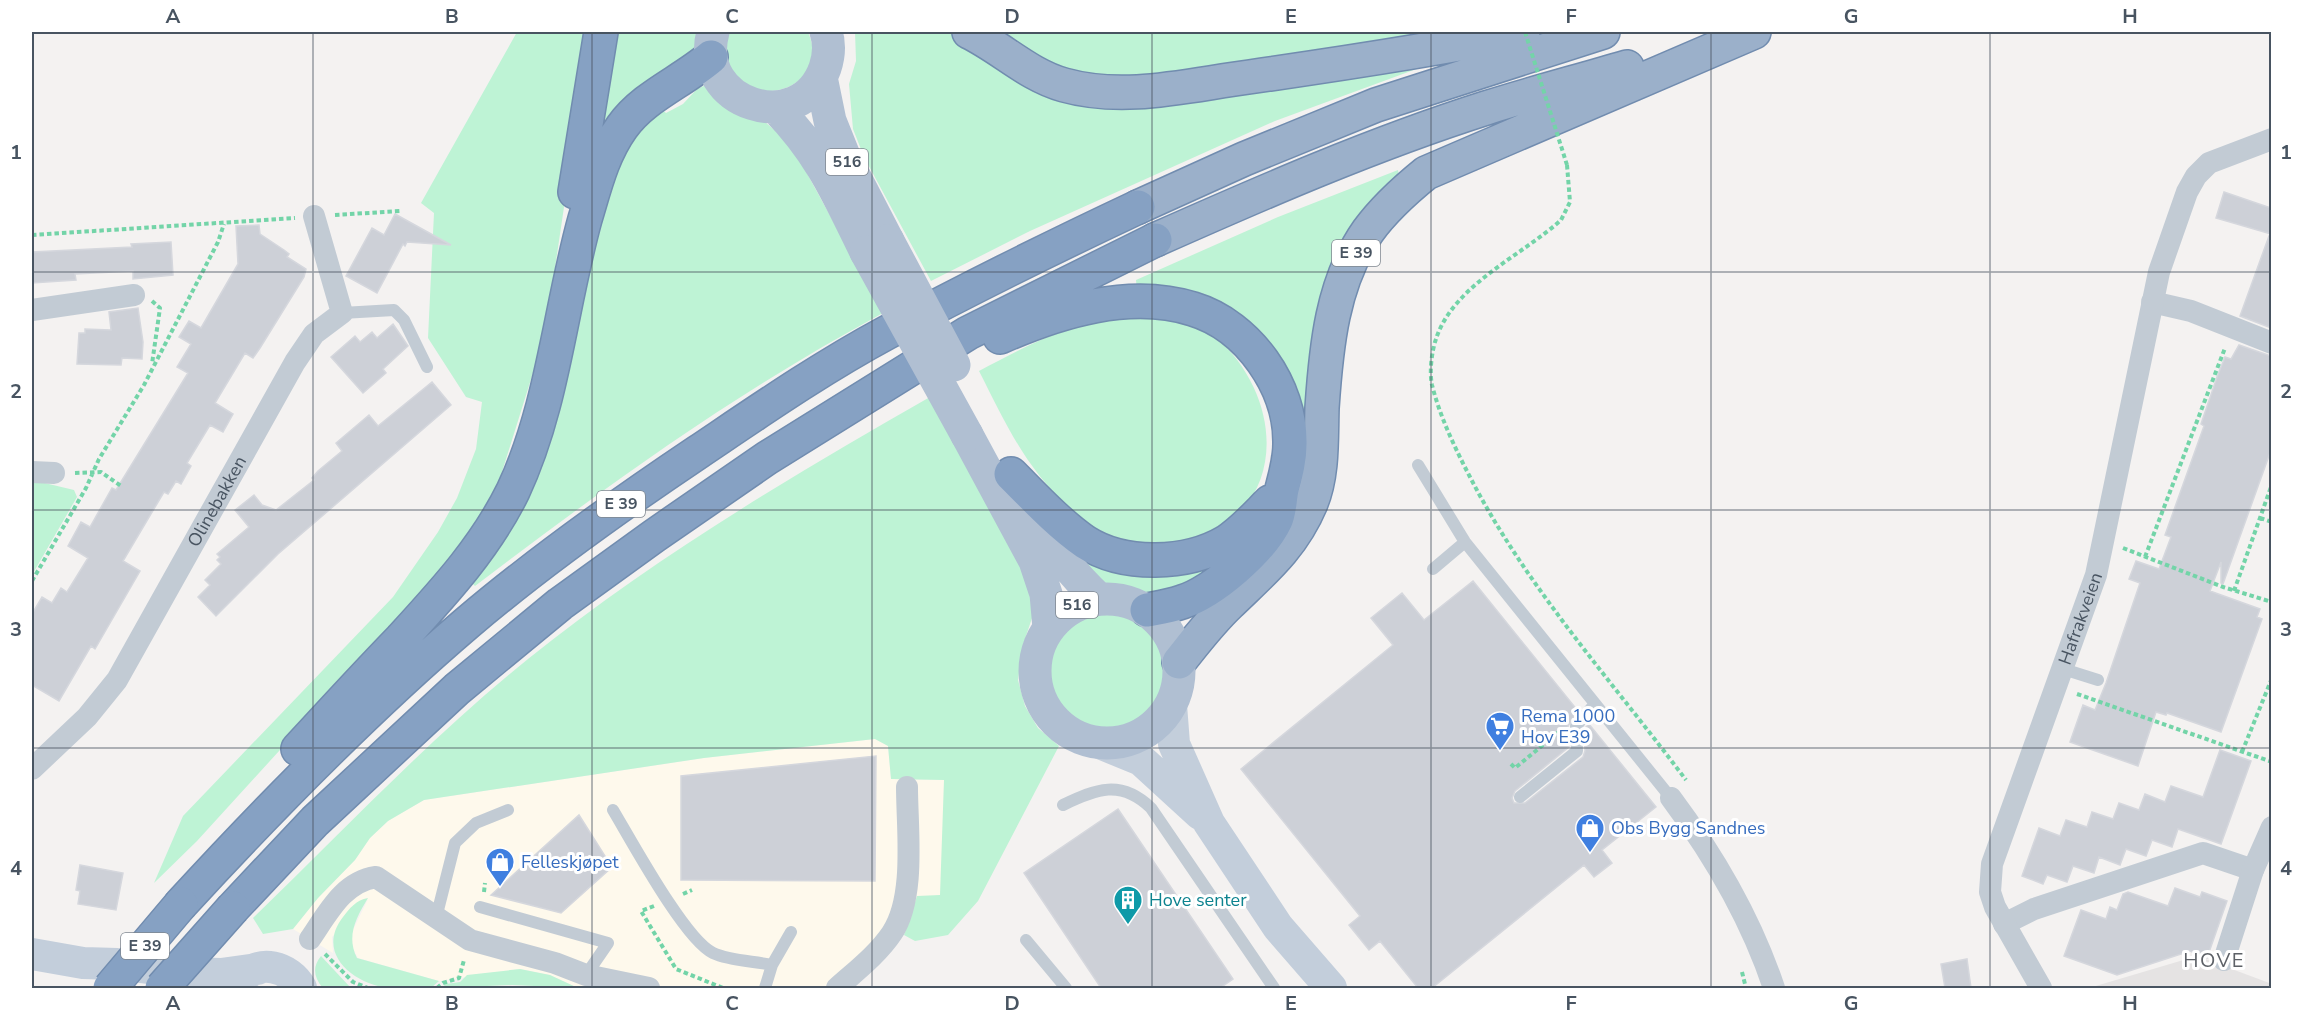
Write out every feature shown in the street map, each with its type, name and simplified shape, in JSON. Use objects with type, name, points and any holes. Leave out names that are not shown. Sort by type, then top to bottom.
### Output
[{"type":"highway","name":"E 39","points":[[573,263],[574,198],[602,32]]},
{"type":"highway","points":[[982,36],[1023,68],[1061,85],[1098,93],[1137,93],[1285,72],[1524,32]]},
{"type":"highway","name":"E 39","points":[[110,988],[181,904],[263,814],[353,724],[412,671],[486,608],[623,503],[746,420],[884,334],[1064,242],[1244,159],[1376,105],[1603,32]]},
{"type":"highway","name":"E 39","points":[[162,988],[315,821],[457,689],[560,604],[766,458],[969,333],[1155,240],[1279,186],[1485,108],[1752,32]]},
{"type":"highway","name":"E 39","points":[[1179,662],[1213,620],[1287,548],[1300,526],[1317,480],[1324,366],[1334,310],[1348,266],[1368,231],[1398,197],[1426,173],[1752,32]]},
{"type":"highway","name":"E 39","points":[[181,904],[197,857],[458,578],[485,541],[513,490],[537,427],[555,356],[573,263],[601,163],[622,126],[646,102],[692,73],[712,44]]},
{"type":"highway","name":"E 39","points":[[864,398],[1017,329],[1082,308],[1125,302],[1174,304],[1202,312],[1226,325],[1257,353],[1271,374],[1282,401],[1291,442],[1289,464],[1277,519],[1263,541],[1241,563],[1197,595],[1182,602],[1147,610]]},
{"type":"highway","points":[[1011,474],[1047,511],[1087,543],[1115,555],[1146,559],[1188,556],[1225,542],[1243,530],[1282,490]]},
{"type":"main road","name":"516","points":[[826,32],[829,56],[821,77],[810,92],[794,103],[776,108],[801,134],[877,247],[976,430],[1035,561],[1046,594],[1048,628]]},
{"type":"main road","points":[[712,44],[718,78],[733,95],[753,105],[776,108]]},
{"type":"main road","name":"516","points":[[821,77],[830,121],[877,247]]},
{"type":"main road","name":"516","points":[[976,430],[1011,474],[1053,549],[1070,572],[1099,599]]},
{"type":"main road","name":"516","points":[[1099,599],[1124,600],[1147,610],[1162,624],[1173,642],[1179,662],[1178,684],[1171,705],[1158,723],[1148,731],[1123,742],[1102,744],[1080,739],[1061,728],[1046,711],[1037,691],[1034,669],[1038,647],[1048,628],[1062,614],[1080,604],[1099,599]]},
{"type":"main road","points":[[1171,705],[1174,744],[1209,823],[1278,927],[1331,988]]},
{"type":"main road","points":[[1102,744],[1141,760],[1209,823]]},
{"type":"main road","points":[[32,954],[82,963],[221,974],[247,979],[272,967],[284,970],[302,988]]},
{"type":"main road","points":[[82,963],[113,974],[178,988]]},
{"type":"street","name":"Hafrakveien","points":[[2042,988],[2004,924],[1990,892],[1992,864],[2057,678],[2096,575],[2152,302],[2187,192],[2196,176],[2209,163],[2271,139]]},
{"type":"street","points":[[314,216],[342,313]]},
{"type":"street","points":[[32,310],[134,295]]},
{"type":"street","points":[[2152,302],[2191,311],[2271,343]]},
{"type":"street","name":"Olinebakken","points":[[32,770],[87,717],[117,680],[295,362],[314,334],[342,313]]},
{"type":"street","points":[[32,471],[54,473]]},
{"type":"street","points":[[837,988],[880,948],[894,931],[903,909],[907,879],[907,787]]},
{"type":"street","points":[[1671,798],[1727,881],[1760,948],[1774,988]]},
{"type":"street","points":[[2224,960],[2253,870],[2271,826]]},
{"type":"street","points":[[2004,924],[2034,909],[2203,853],[2253,870]]},
{"type":"street","points":[[310,939],[342,894],[361,879],[376,877],[384,880],[470,940],[555,963],[586,975],[649,988]]},
{"type":"lane","points":[[342,313],[394,310],[404,320],[426,367]]},
{"type":"lane","points":[[1418,465],[1465,542],[1671,798]]},
{"type":"lane","points":[[1433,569],[1465,542]]},
{"type":"lane","points":[[2057,678],[2097,681]]},
{"type":"lane","points":[[1520,797],[1577,751],[1576,726],[1594,705]]},
{"type":"lane","points":[[1063,805],[1092,792],[1115,789],[1140,797],[1151,808],[1274,988]]},
{"type":"lane","points":[[436,918],[455,843],[476,823],[508,810]]},
{"type":"lane","points":[[613,810],[668,901],[700,944],[714,954],[772,965]]},
{"type":"lane","points":[[480,907],[608,943],[586,975]]},
{"type":"lane","points":[[765,988],[772,965],[791,932]]},
{"type":"lane","points":[[1026,939],[1066,988]]},
{"type":"path","points":[[1524,32],[1567,165],[1570,202],[1561,220],[1461,297],[1448,314],[1437,337],[1431,383],[1453,444],[1493,523],[1552,607],[1690,787]]},
{"type":"path","points":[[32,236],[400,211]]},
{"type":"path","points":[[32,581],[152,369],[218,242],[224,224]]},
{"type":"path","points":[[134,295],[159,305],[152,369]]},
{"type":"path","points":[[2145,557],[2232,328]]},
{"type":"path","points":[[54,473],[101,472],[121,486]]},
{"type":"path","points":[[2234,591],[2271,484]]},
{"type":"path","points":[[2260,518],[2271,522]]},
{"type":"path","points":[[2103,541],[2234,591],[2271,602]]},
{"type":"path","points":[[2057,678],[2170,725],[2271,762]]},
{"type":"path","points":[[2242,752],[2271,678]]},
{"type":"path","points":[[1511,764],[1515,768],[1560,731],[1576,726]]},
{"type":"shaded area","points":[[875,739],[888,746],[891,779],[944,780],[943,872],[940,896],[850,988],[578,988],[550,975],[520,969],[439,981],[358,958],[351,945],[351,934],[368,899],[332,937],[333,953],[293,929],[318,898],[355,860],[370,838],[388,821],[424,800],[704,758]]},
{"type":"shaded area","points":[[2197,956],[2272,984],[2271,988],[2089,988]]},
{"type":"green space","points":[[517,32],[590,32],[552,288],[537,360],[496,491],[465,547],[197,841],[154,883],[183,816],[393,597],[438,532],[457,498],[476,449],[482,402],[466,397],[428,338],[434,213],[421,203]]},
{"type":"green space","points":[[612,32],[702,32],[689,55],[661,83],[607,130],[596,131]]},
{"type":"green space","points":[[729,32],[808,32],[813,54],[808,71],[795,83],[779,90],[761,91],[745,86],[732,73],[727,54]]},
{"type":"green space","points":[[855,32],[953,32],[1059,95],[1430,64],[1275,121],[1030,231],[931,281],[864,157],[853,129],[849,84],[856,61]]},
{"type":"green space","points":[[1002,32],[1455,32],[1120,82],[1052,65]]},
{"type":"green space","points":[[706,85],[759,117],[791,144],[883,313],[776,375],[674,441],[475,586],[468,579],[559,406],[573,351],[591,236],[630,134],[661,109],[666,113],[683,104],[697,89]]},
{"type":"green space","points":[[1398,170],[1400,182],[1373,209],[1307,422],[1297,387],[1269,343],[1232,313],[1137,291],[1136,280],[1278,217]]},
{"type":"green space","points":[[1161,315],[1190,322],[1203,328],[1215,336],[1240,364],[1257,395],[1266,427],[1266,459],[1256,489],[1238,514],[1210,533],[1172,544],[1127,545],[1110,540],[1096,532],[1047,485],[1010,432],[979,371],[1066,330],[1110,319]]},
{"type":"green space","points":[[930,397],[1025,569],[1033,615],[1023,645],[1018,680],[1025,706],[1038,728],[1059,746],[978,901],[948,935],[915,941],[904,935],[917,896],[940,895],[944,780],[891,779],[888,746],[875,739],[704,758],[424,800],[388,821],[370,838],[355,860],[318,898],[293,929],[263,934],[253,918],[422,753],[528,659],[623,587],[673,553],[775,488]]},
{"type":"green space","points":[[32,480],[74,490],[77,497],[32,575]]},
{"type":"green space","points":[[1055,531],[1212,561],[1216,570],[1156,596],[1109,584],[1081,572]]},
{"type":"green space","points":[[1106,610],[1130,615],[1150,628],[1163,648],[1168,672],[1163,696],[1150,716],[1130,729],[1106,734],[1082,729],[1062,716],[1049,696],[1044,672],[1049,648],[1062,628],[1082,615]]},
{"type":"green space","points":[[368,898],[356,920],[352,935],[357,958],[439,981],[431,988],[400,989],[376,985],[351,973],[342,964],[333,943],[335,930],[351,908]]},
{"type":"green space","points":[[321,956],[353,988],[322,987],[315,972],[316,964]]},
{"type":"green space","points":[[520,969],[550,975],[578,988],[512,985],[441,988],[446,984],[460,982],[467,975]]},
{"type":"building","points":[[2224,192],[2271,208],[2271,234],[2216,218]]},
{"type":"building","points":[[395,214],[451,245],[407,242],[405,246],[403,244],[377,293],[346,276],[372,228],[384,235]]},
{"type":"building","points":[[259,225],[260,234],[289,254],[287,257],[306,269],[304,277],[253,358],[245,353],[215,403],[233,414],[223,432],[210,425],[187,463],[191,466],[181,484],[176,481],[168,494],[164,492],[123,561],[140,571],[95,649],[91,646],[59,701],[32,685],[32,614],[42,597],[52,603],[61,588],[67,592],[88,558],[68,546],[81,522],[90,527],[112,488],[116,490],[188,373],[177,367],[191,344],[179,337],[189,321],[201,328],[238,264],[236,226]]},
{"type":"building","points":[[2269,236],[2271,236],[2271,328],[2240,316]]},
{"type":"building","points":[[171,242],[173,275],[133,279],[133,271],[75,274],[76,280],[32,283],[32,252],[132,247],[131,244]]},
{"type":"building","points":[[138,308],[143,342],[142,359],[122,358],[121,365],[77,364],[79,333],[85,333],[85,329],[111,330],[109,312]]},
{"type":"building","points":[[393,324],[408,346],[383,369],[386,373],[363,393],[331,357],[355,336],[360,342],[372,332],[377,338]]},
{"type":"building","points":[[2239,345],[2271,356],[2271,450],[2223,584],[2221,583],[2221,562],[2210,591],[2260,609],[2257,617],[2262,619],[2221,732],[2167,713],[2166,715],[2156,712],[2138,766],[2070,742],[2083,705],[2095,710],[2106,683],[2140,583],[2129,579],[2136,561],[2159,569],[2171,537],[2165,535],[2204,426],[2201,424],[2217,377],[2225,357],[2231,359]]},
{"type":"building","points":[[432,382],[451,405],[278,554],[216,616],[198,597],[210,585],[205,580],[221,564],[217,560],[220,557],[217,554],[249,527],[235,510],[254,495],[262,505],[276,510],[314,480],[312,478],[318,471],[342,451],[336,443],[369,415],[378,426]]},
{"type":"building","points":[[1473,581],[1578,711],[1568,726],[1569,747],[1515,791],[1512,798],[1514,803],[1525,803],[1583,757],[1584,729],[1589,724],[1656,807],[1602,850],[1612,863],[1594,877],[1584,865],[1432,988],[1418,988],[1380,941],[1369,950],[1349,925],[1360,916],[1241,769],[1393,645],[1371,618],[1402,593],[1424,620]]},
{"type":"building","points":[[2220,750],[2251,761],[2221,844],[2178,829],[2172,847],[2152,840],[2146,856],[2126,849],[2120,865],[2099,857],[2094,873],[2073,866],[2067,882],[2047,875],[2043,884],[2022,876],[2039,828],[2060,836],[2066,820],[2087,827],[2092,812],[2113,819],[2119,803],[2139,810],[2145,794],[2165,802],[2171,786],[2203,797]]},
{"type":"building","points":[[876,756],[875,881],[681,880],[681,776]]},
{"type":"building","name":"Hove senter","points":[[1118,809],[1233,979],[1220,988],[1101,988],[1024,873]]},
{"type":"building","points":[[579,815],[612,867],[561,913],[491,895]]},
{"type":"building","points":[[80,865],[123,873],[116,910],[78,904],[80,891],[76,890]]},
{"type":"building","points":[[2175,888],[2200,897],[2202,892],[2227,901],[2207,958],[2190,951],[2117,975],[2064,956],[2081,910],[2106,919],[2110,907],[2117,910],[2123,894],[2128,892],[2168,906]]},
{"type":"building","points":[[1967,959],[1971,988],[1945,988],[1941,964]]},
{"type":"place","name":"Rema 1000 Hov E39","points":[[1500,752]]},
{"type":"place","name":"Obs Bygg Sandnes","points":[[1590,854]]},
{"type":"place","name":"Felleskjøpet","points":[[500,888]]},
{"type":"place","name":"Hove senter","points":[[1128,926]]},
{"type":"district","name":"HOVE","points":[[2214,960]]}]
